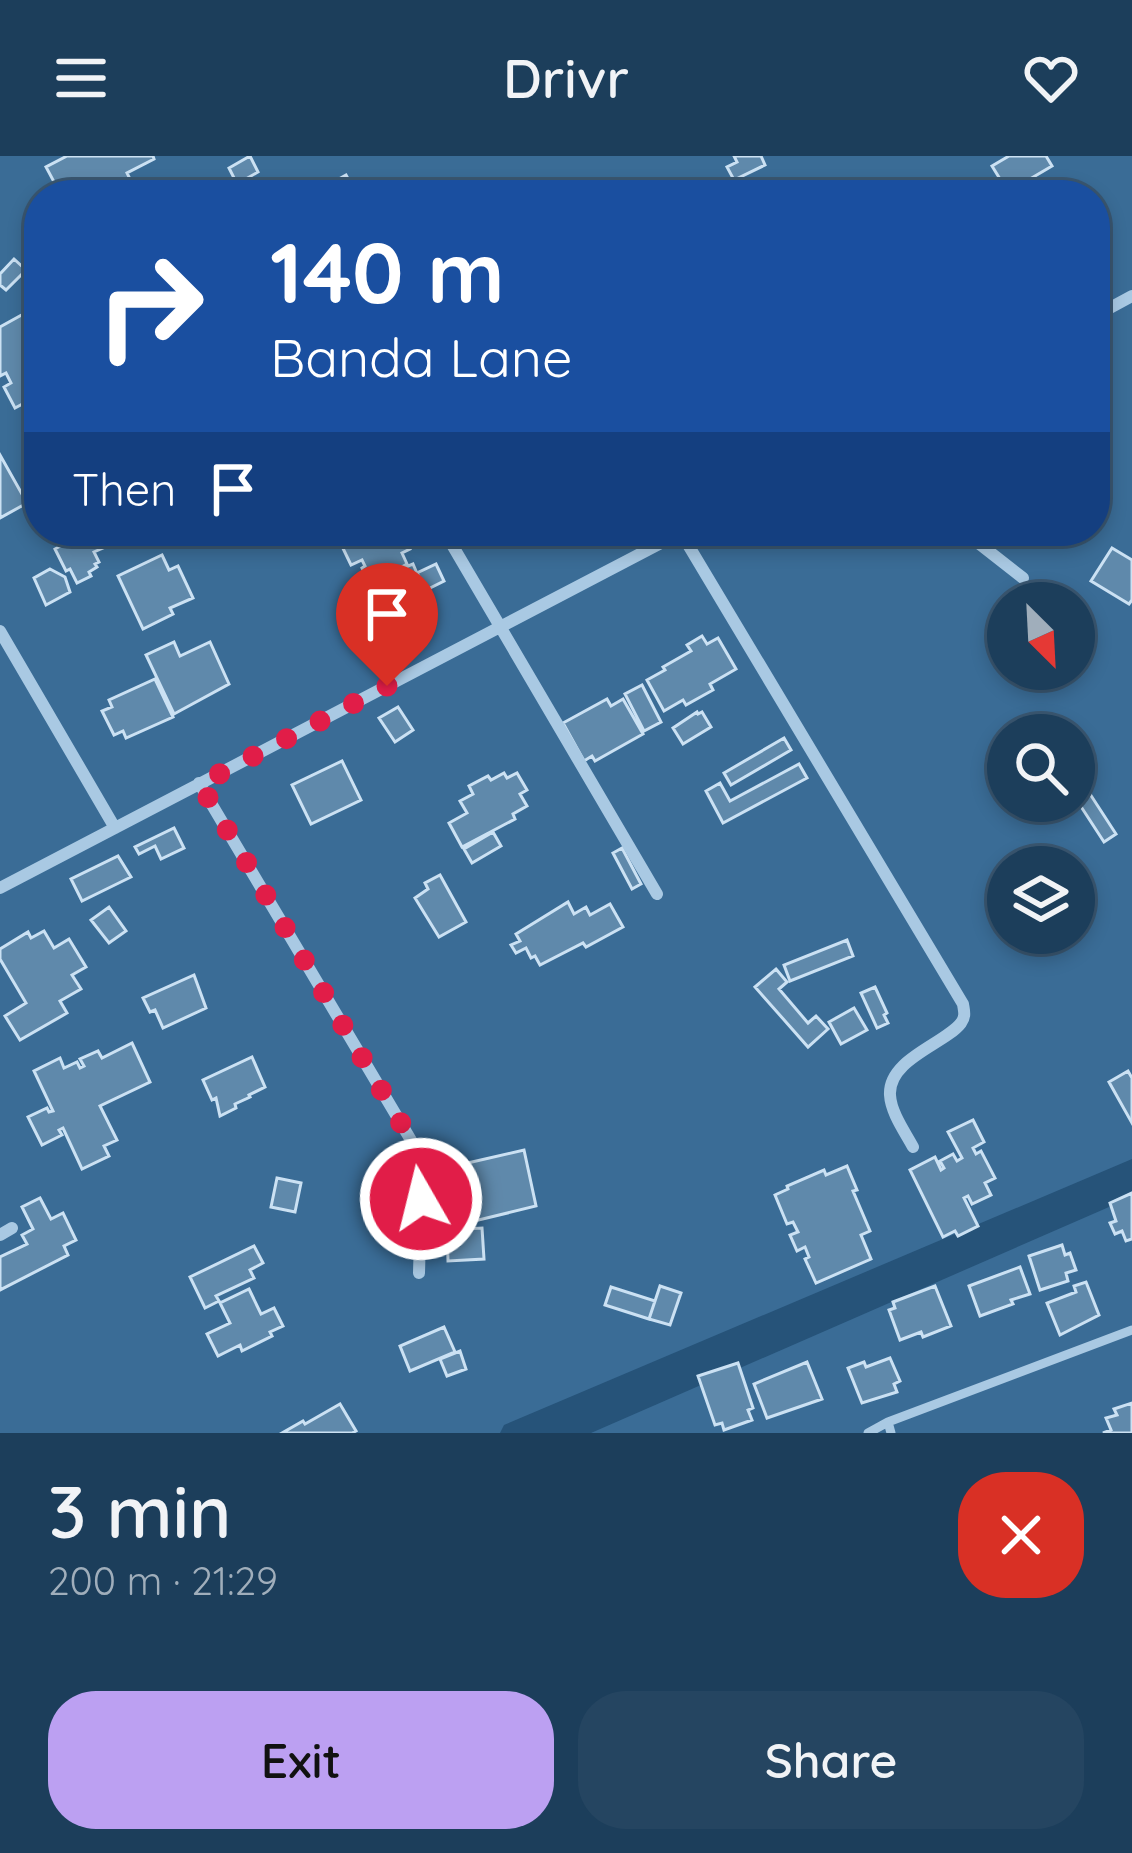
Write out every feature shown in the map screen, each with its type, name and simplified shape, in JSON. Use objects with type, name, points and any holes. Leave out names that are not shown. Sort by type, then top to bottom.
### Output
[{"type":"street","points":[[454,546],[657,894]]},
{"type":"street","points":[[0,888],[656,546]]},
{"type":"street","points":[[691,546],[963,1004],[962,1023],[893,1078],[890,1094],[895,1112],[913,1148]]},
{"type":"street","points":[[982,546],[1023,578]]},
{"type":"street","points":[[0,632],[115,828]]},
{"type":"street","points":[[200,784],[418,1152],[422,1162],[418,1273]]},
{"type":"lane","points":[[868,1433],[1132,1330]]},
{"type":"shaded area","points":[[0,156],[1132,156],[1132,1159],[504,1425],[500,1433],[0,1433]]},
{"type":"shaded area","points":[[1132,1197],[1132,1433],[591,1433]]},
{"type":"building","points":[[67,156],[154,159],[127,173],[128,180],[53,180],[46,167]]},
{"type":"building","points":[[250,156],[258,172],[235,180],[229,168]]},
{"type":"building","points":[[734,156],[761,156],[765,165],[734,180],[727,167],[737,162]]},
{"type":"building","points":[[1009,156],[1046,156],[1052,166],[1028,180],[1001,180],[992,166]]},
{"type":"building","points":[[14,259],[24,268],[6,290],[0,285],[0,274]]},
{"type":"building","points":[[24,314],[24,403],[15,408],[4,387],[11,383],[6,373],[0,376],[0,327]]},
{"type":"building","points":[[0,455],[24,505],[0,518]]},
{"type":"building","points":[[342,546],[410,549],[402,553],[407,564],[396,570],[399,575],[372,588],[362,560],[351,565]]},
{"type":"building","points":[[103,548],[94,552],[99,562],[89,572],[91,576],[77,583],[55,549]]},
{"type":"building","points":[[1112,548],[1132,560],[1129,604],[1091,581]]},
{"type":"building","points":[[162,555],[169,570],[178,566],[193,598],[170,608],[173,614],[143,629],[118,576]]},
{"type":"building","points":[[413,564],[422,585],[398,596],[393,586],[403,582],[398,570]]},
{"type":"building","points":[[436,564],[444,581],[426,590],[417,573]]},
{"type":"building","points":[[50,569],[65,577],[70,592],[46,605],[34,578]]},
{"type":"building","points":[[702,636],[707,644],[718,638],[736,669],[710,684],[713,690],[664,711],[647,680],[691,651],[687,645]]},
{"type":"building","points":[[174,642],[180,656],[210,642],[229,684],[174,714],[146,655]]},
{"type":"building","points":[[155,679],[173,717],[126,738],[123,731],[114,735],[102,711],[112,707],[109,700]]},
{"type":"building","points":[[642,685],[661,722],[644,731],[625,694]]},
{"type":"building","points":[[607,699],[611,706],[623,699],[643,734],[595,761],[592,756],[584,761],[563,723]]},
{"type":"building","points":[[398,707],[413,730],[395,742],[379,718]]},
{"type":"building","points":[[702,712],[711,727],[683,744],[673,728]]},
{"type":"building","points":[[784,738],[791,750],[731,785],[724,773]]},
{"type":"building","points":[[342,761],[361,800],[311,824],[292,785]]},
{"type":"building","points":[[799,764],[807,778],[723,823],[706,791],[720,783],[730,801]]},
{"type":"building","points":[[504,773],[507,778],[517,773],[527,790],[520,794],[527,806],[513,814],[515,819],[462,847],[449,823],[467,813],[460,801],[473,794],[469,786]]},
{"type":"building","points":[[1095,802],[1116,834],[1104,842],[1091,822],[1095,822]]},
{"type":"building","points":[[174,828],[184,848],[161,859],[155,846],[139,854],[135,847]]},
{"type":"building","points":[[493,832],[501,846],[472,863],[464,849]]},
{"type":"building","points":[[622,848],[641,884],[632,889],[613,853]]},
{"type":"building","points":[[118,856],[131,877],[82,901],[71,879]]},
{"type":"building","points":[[440,875],[466,922],[439,937],[415,898],[428,889],[425,883]]},
{"type":"building","points":[[568,902],[574,914],[586,907],[590,915],[610,904],[623,927],[540,965],[526,948],[516,953],[511,945],[520,941],[516,934]]},
{"type":"building","points":[[109,907],[126,931],[109,943],[91,920]]},
{"type":"building","points":[[44,931],[54,948],[69,939],[86,967],[72,975],[81,989],[60,1001],[67,1013],[20,1040],[5,1016],[26,1003],[0,959],[0,949],[28,932],[31,938]]},
{"type":"building","points":[[847,940],[853,956],[790,981],[784,965]]},
{"type":"building","points":[[776,969],[787,982],[779,989],[808,1023],[816,1016],[828,1029],[808,1047],[755,987]]},
{"type":"building","points":[[194,975],[206,1008],[163,1028],[143,998]]},
{"type":"building","points":[[875,987],[888,1023],[877,1028],[861,993]]},
{"type":"building","points":[[854,1008],[867,1030],[841,1044],[829,1022]]},
{"type":"building","points":[[132,1043],[150,1082],[100,1106],[117,1140],[104,1146],[109,1156],[82,1169],[63,1128],[59,1130],[62,1135],[42,1145],[28,1117],[47,1108],[53,1111],[34,1071],[60,1058],[64,1068],[77,1062],[80,1068],[84,1066],[80,1059],[98,1051],[102,1058]]},
{"type":"building","points":[[252,1057],[265,1087],[220,1116],[216,1098],[212,1100],[203,1080]]},
{"type":"building","points":[[1128,1071],[1132,1078],[1132,1123],[1109,1082]]},
{"type":"building","points":[[973,1120],[984,1142],[973,1148],[976,1154],[981,1151],[995,1178],[985,1183],[991,1195],[972,1204],[968,1196],[964,1198],[978,1226],[943,1237],[910,1170],[935,1157],[941,1170],[940,1161],[953,1154],[957,1161],[962,1158],[948,1132]]},
{"type":"building","points":[[524,1150],[536,1206],[458,1225],[446,1168]]},
{"type":"building","points":[[847,1166],[870,1231],[861,1235],[871,1259],[816,1283],[805,1247],[797,1251],[790,1235],[798,1232],[793,1222],[787,1224],[775,1195],[824,1170],[826,1175]]},
{"type":"building","points":[[277,1178],[301,1183],[295,1212],[271,1207]]},
{"type":"building","points":[[1132,1193],[1132,1239],[1126,1241],[1122,1231],[1115,1234],[1110,1223],[1116,1221],[1110,1203]]},
{"type":"building","points":[[40,1198],[51,1219],[63,1213],[76,1240],[64,1246],[68,1255],[0,1290],[0,1257],[27,1244],[22,1235],[33,1229],[22,1207]]},
{"type":"building","points":[[482,1228],[484,1259],[448,1261],[447,1230]]},
{"type":"building","points":[[1062,1245],[1076,1270],[1066,1273],[1068,1281],[1040,1290],[1029,1256]]},
{"type":"building","points":[[254,1246],[263,1263],[250,1270],[254,1278],[216,1296],[219,1301],[205,1308],[190,1277]]},
{"type":"building","points":[[1020,1267],[1030,1294],[980,1316],[969,1286]]},
{"type":"building","points":[[1086,1282],[1099,1315],[1060,1335],[1047,1303],[1076,1292],[1074,1286]]},
{"type":"building","points":[[660,1286],[681,1293],[670,1325],[649,1319]]},
{"type":"building","points":[[935,1286],[951,1326],[900,1340],[889,1310],[895,1308],[893,1302]]},
{"type":"building","points":[[611,1287],[655,1301],[649,1319],[605,1305]]},
{"type":"building","points":[[249,1289],[261,1314],[274,1308],[283,1326],[242,1351],[240,1345],[218,1356],[207,1334],[230,1323],[220,1303]]},
{"type":"building","points":[[444,1327],[455,1352],[410,1371],[400,1346]]},
{"type":"building","points":[[460,1351],[466,1369],[447,1376],[440,1359]]},
{"type":"building","points":[[890,1358],[900,1381],[894,1384],[897,1392],[862,1403],[848,1368]]},
{"type":"building","points":[[807,1362],[822,1399],[767,1418],[754,1384]]},
{"type":"building","points":[[738,1363],[753,1408],[748,1410],[752,1420],[724,1430],[722,1423],[715,1425],[698,1376]]},
{"type":"building","points":[[1132,1403],[1132,1433],[1103,1433],[1111,1430],[1106,1418],[1117,1415],[1114,1409]]},
{"type":"building","points":[[340,1404],[356,1431],[282,1433],[305,1424]]},
{"type":"route","points":[[387,686],[200,784],[418,1152],[421,1199]]}]
